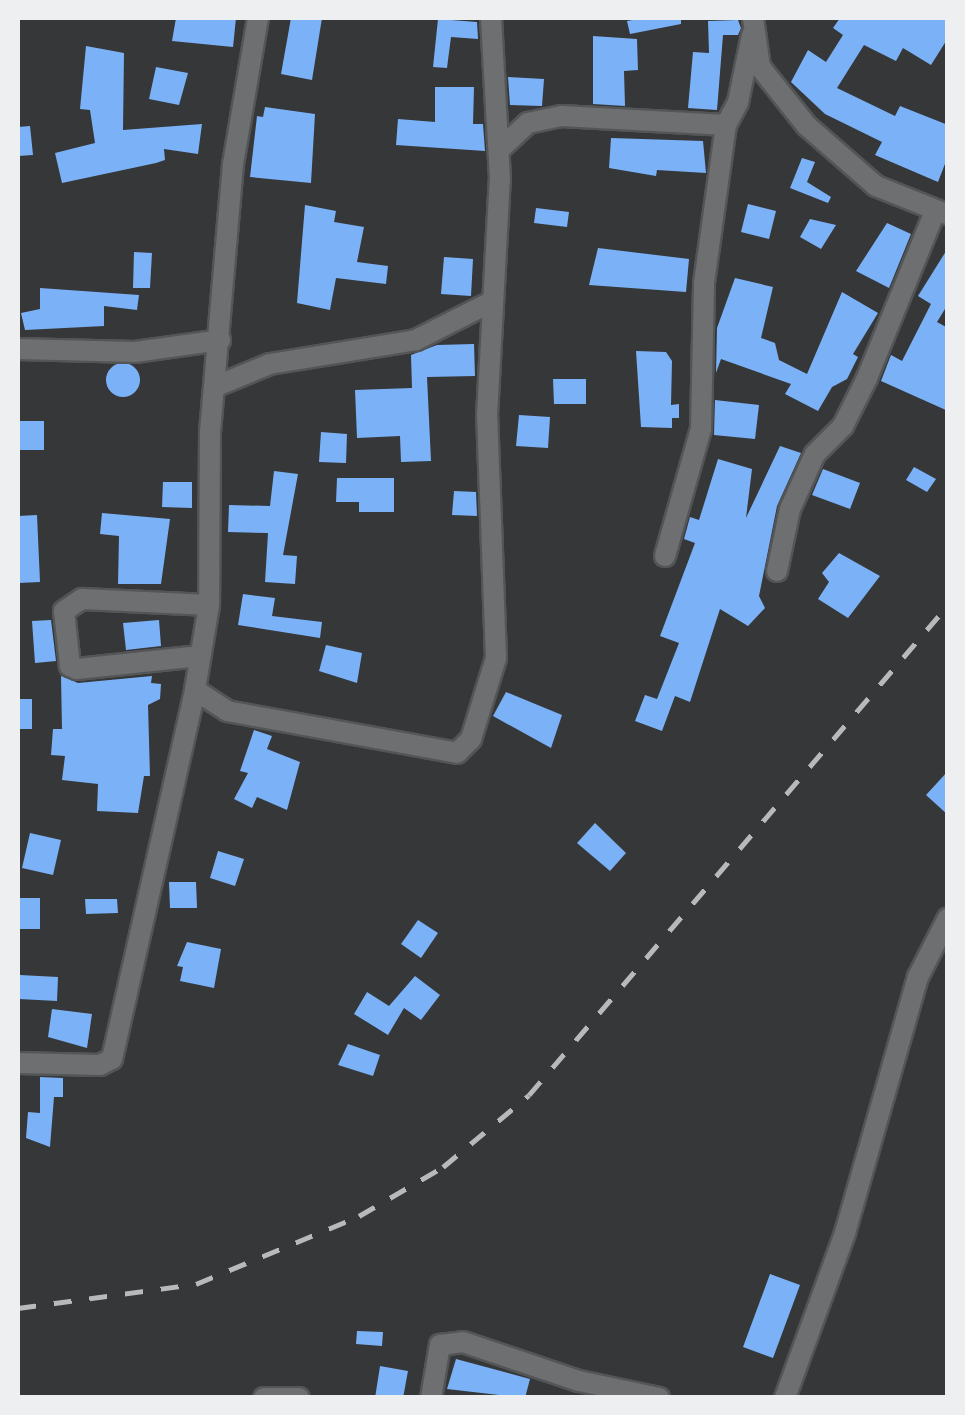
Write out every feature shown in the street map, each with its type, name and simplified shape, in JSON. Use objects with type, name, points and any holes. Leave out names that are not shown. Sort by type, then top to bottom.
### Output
[{"type":"street","points":[[18,1063],[100,1065],[112,1059],[195,690],[209,605],[210,430],[219,385],[234,164],[258,18]]},
{"type":"street","points":[[195,690],[227,712],[430,749],[457,752],[471,739],[496,658],[487,416],[499,150],[491,18]]},
{"type":"street","points":[[665,556],[701,429],[700,336],[726,125],[738,102],[753,26]]},
{"type":"street","points":[[753,26],[777,94],[845,165],[876,186],[941,213],[843,426],[815,454],[790,509],[778,571]]},
{"type":"street","points":[[499,150],[528,123],[561,116],[726,125]]},
{"type":"street","points":[[219,385],[270,364],[416,340],[493,301]]},
{"type":"street","points":[[18,349],[134,352],[220,340]]},
{"type":"street","points":[[200,656],[78,670],[70,666],[64,611],[82,600],[209,605]]},
{"type":"street","points":[[785,1398],[844,1233],[918,977],[948,918]]},
{"type":"street","points":[[431,1398],[440,1345],[463,1342],[579,1381],[659,1398]]},
{"type":"street","points":[[264,1398],[299,1398]]},
{"type":"building","points":[[176,18],[236,18],[233,47],[172,41]]},
{"type":"building","points":[[291,18],[322,18],[312,80],[281,74]]},
{"type":"building","points":[[681,18],[681,24],[630,34],[627,21]]},
{"type":"building","points":[[840,18],[948,18],[948,38],[931,65],[903,48],[896,61],[864,45],[837,88],[895,116],[900,106],[948,125],[948,156],[938,182],[875,155],[882,142],[825,114],[791,82],[808,50],[826,62],[843,35],[833,28]]},
{"type":"building","points":[[438,19],[477,22],[478,39],[451,37],[447,68],[433,67]]},
{"type":"building","points":[[738,20],[741,28],[738,35],[723,35],[717,110],[688,108],[693,52],[709,53],[708,21]]},
{"type":"building","points":[[593,36],[637,39],[638,70],[624,71],[625,106],[593,104]]},
{"type":"building","points":[[86,46],[124,53],[123,130],[202,124],[198,154],[164,149],[165,160],[156,163],[62,183],[55,153],[95,143],[90,110],[80,109]]},
{"type":"building","points":[[156,67],[188,73],[179,105],[149,99]]},
{"type":"building","points":[[508,77],[544,79],[542,106],[510,105]]},
{"type":"building","points":[[435,87],[474,87],[473,124],[483,124],[485,151],[396,145],[398,119],[435,122]]},
{"type":"building","points":[[265,107],[315,114],[311,183],[250,177],[257,116],[263,117]]},
{"type":"building","points":[[30,126],[33,155],[18,156],[18,127]]},
{"type":"building","points":[[611,138],[703,141],[706,173],[657,170],[656,176],[609,168]]},
{"type":"building","points":[[802,158],[815,162],[807,182],[831,197],[828,203],[790,188]]},
{"type":"building","points":[[748,204],[776,211],[769,239],[741,232]]},
{"type":"building","points":[[305,205],[336,211],[334,222],[364,227],[357,262],[388,266],[386,284],[336,278],[330,310],[297,303]]},
{"type":"building","points":[[536,208],[569,212],[567,227],[534,223]]},
{"type":"building","points":[[810,219],[836,225],[821,249],[800,237]]},
{"type":"building","points":[[887,223],[911,234],[889,288],[856,271]]},
{"type":"building","points":[[598,248],[689,259],[686,292],[589,285]]},
{"type":"building","points":[[948,248],[948,304],[937,322],[948,328],[948,411],[881,381],[891,355],[902,361],[931,304],[918,296]]},
{"type":"building","points":[[134,252],[152,253],[150,288],[133,288]]},
{"type":"building","points":[[444,257],[473,259],[471,296],[441,294]]},
{"type":"building","points":[[735,278],[773,287],[761,338],[775,343],[779,360],[807,374],[842,292],[878,313],[853,354],[858,357],[847,379],[832,387],[818,411],[785,394],[791,384],[721,359],[716,373],[717,328]]},
{"type":"building","points":[[40,288],[139,295],[137,310],[104,306],[104,326],[25,330],[21,313],[40,309]]},
{"type":"building","points":[[474,344],[475,376],[427,377],[431,461],[401,462],[400,436],[357,438],[355,390],[412,388],[411,355],[437,345]]},
{"type":"building","points":[[636,351],[666,352],[672,361],[671,405],[679,404],[679,418],[672,418],[672,428],[641,427]]},
{"type":"building","points":[[123,363],[135,368],[140,380],[135,392],[123,397],[111,392],[106,380],[111,368]]},
{"type":"building","points":[[553,379],[586,379],[586,404],[554,404]]},
{"type":"building","points":[[715,400],[759,405],[755,439],[714,435]]},
{"type":"building","points":[[519,415],[550,417],[548,448],[516,446]]},
{"type":"building","points":[[19,421],[44,421],[44,450],[20,450]]},
{"type":"building","points":[[321,432],[347,434],[346,463],[319,462]]},
{"type":"building","points":[[780,446],[801,453],[777,506],[759,596],[765,608],[748,626],[720,609],[690,702],[675,696],[662,731],[635,721],[645,695],[657,699],[679,643],[660,636],[695,543],[684,539],[690,517],[699,520],[718,459],[752,469],[746,518]]},
{"type":"building","points":[[914,467],[936,479],[927,492],[906,480]]},
{"type":"building","points":[[823,469],[860,483],[850,509],[812,495]]},
{"type":"building","points":[[274,471],[298,474],[283,555],[297,556],[295,584],[265,582],[268,533],[228,532],[229,505],[270,506]]},
{"type":"building","points":[[337,478],[394,478],[394,512],[359,512],[359,502],[336,502]]},
{"type":"building","points":[[163,482],[192,482],[192,508],[162,507]]},
{"type":"building","points":[[454,491],[476,492],[477,516],[452,515]]},
{"type":"building","points":[[102,513],[170,519],[161,584],[118,584],[119,536],[100,534]]},
{"type":"building","points":[[37,515],[40,582],[18,583],[18,516]]},
{"type":"building","points":[[839,553],[880,576],[848,618],[818,599],[829,582],[822,573]]},
{"type":"building","points":[[243,594],[275,598],[272,616],[322,622],[320,638],[238,625]]},
{"type":"building","points":[[51,620],[56,661],[35,663],[32,621]]},
{"type":"building","points":[[159,620],[161,646],[126,650],[123,623]]},
{"type":"building","points":[[326,645],[362,653],[357,683],[319,671]]},
{"type":"building","points":[[61,676],[78,683],[152,676],[151,683],[161,684],[160,699],[148,705],[150,776],[144,776],[138,813],[97,811],[98,784],[62,780],[65,756],[51,755],[53,729],[62,729]]},
{"type":"building","points":[[506,692],[562,715],[551,748],[493,716]]},
{"type":"building","points":[[18,699],[32,699],[32,729],[18,729]]},
{"type":"building","points":[[254,730],[272,736],[267,749],[300,762],[287,810],[257,797],[252,808],[234,799],[248,773],[240,771]]},
{"type":"building","points":[[948,771],[948,815],[926,795]]},
{"type":"building","points":[[595,823],[626,853],[610,871],[577,843]]},
{"type":"building","points":[[30,833],[61,840],[53,875],[22,868]]},
{"type":"building","points":[[218,851],[244,859],[235,886],[210,878]]},
{"type":"building","points":[[169,882],[196,882],[197,908],[170,908]]},
{"type":"building","points":[[19,898],[40,898],[40,929],[18,929]]},
{"type":"building","points":[[85,899],[117,899],[118,913],[86,914]]},
{"type":"building","points":[[418,920],[438,933],[421,958],[401,944]]},
{"type":"building","points":[[187,942],[221,949],[214,988],[180,981],[183,967],[177,966]]},
{"type":"building","points":[[20,975],[58,977],[57,1001],[19,999]]},
{"type":"building","points":[[415,976],[440,995],[421,1020],[404,1008],[388,1035],[354,1014],[367,992],[389,1006]]},
{"type":"building","points":[[52,1009],[92,1014],[87,1048],[48,1037]]},
{"type":"building","points":[[348,1044],[380,1055],[373,1076],[338,1065]]},
{"type":"building","points":[[40,1077],[63,1078],[63,1097],[54,1097],[50,1147],[26,1138],[28,1112],[40,1113]]},
{"type":"building","points":[[770,1274],[800,1285],[773,1358],[743,1347]]},
{"type":"building","points":[[357,1331],[383,1332],[382,1346],[356,1344]]},
{"type":"building","points":[[456,1359],[530,1379],[525,1398],[447,1389]]},
{"type":"building","points":[[380,1366],[408,1371],[403,1398],[375,1398]]},
{"type":"railway","points":[[18,1308],[196,1284],[359,1216],[443,1167],[529,1095],[948,605]]}]
